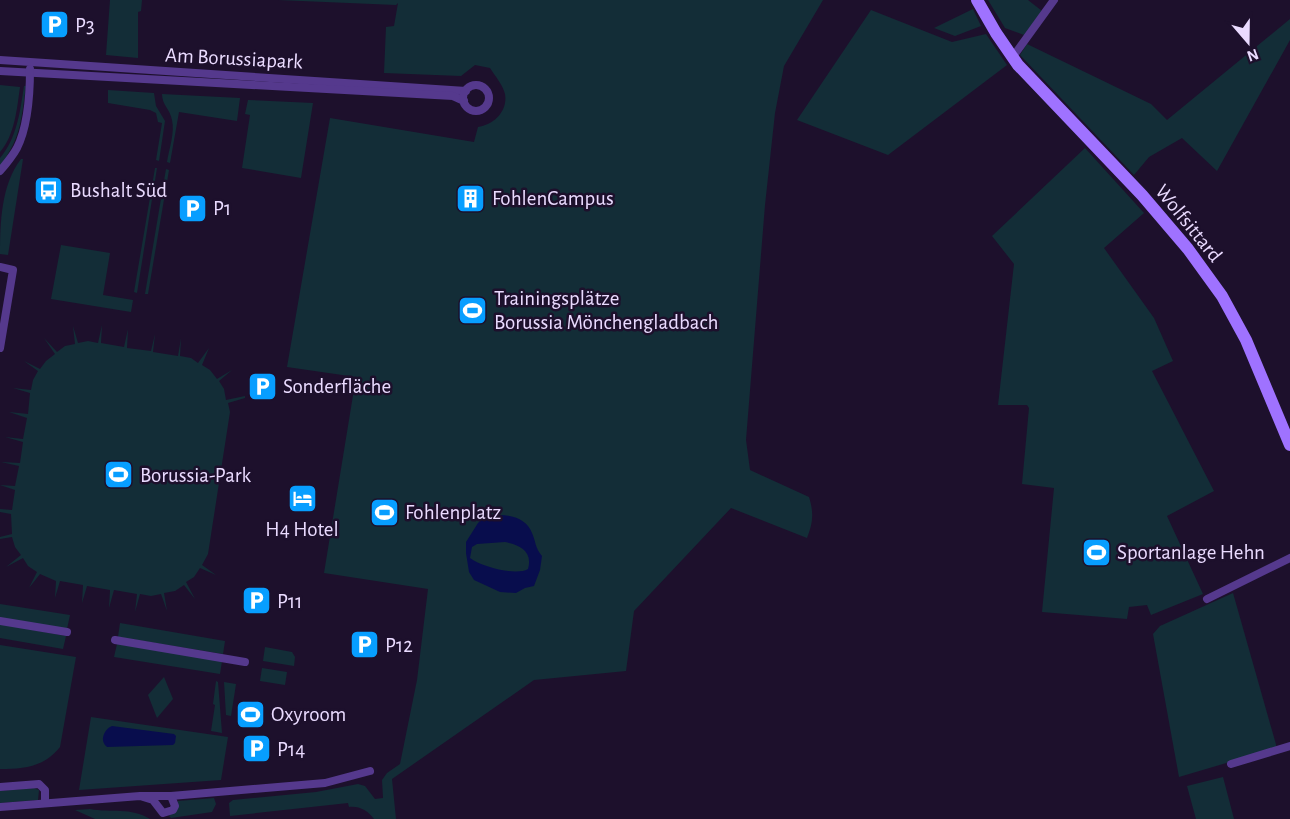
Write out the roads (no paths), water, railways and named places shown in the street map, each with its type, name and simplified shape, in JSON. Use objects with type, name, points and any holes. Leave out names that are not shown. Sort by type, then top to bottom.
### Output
[{"type":"street","name":"Wolfsittard","points":[[977,0],[1012,58],[1092,145],[1142,195],[1188,249],[1222,296],[1246,340],[1290,445]]},
{"type":"street","points":[[1012,58],[1054,0]]},
{"type":"street","name":"Am Borussiapark","points":[[0,60],[466,91],[472,86],[480,86],[486,90],[489,100],[485,108],[477,111],[468,109],[464,101],[453,96],[0,71]]},
{"type":"street","points":[[0,171],[17,148],[22,134],[30,62]]},
{"type":"street","points":[[464,101],[466,91]]},
{"type":"street","points":[[0,267],[13,270],[0,348]]},
{"type":"street","points":[[1207,599],[1290,558]]},
{"type":"street","points":[[0,621],[67,632]]},
{"type":"street","points":[[115,640],[245,662]]},
{"type":"street","points":[[1231,765],[1290,746]]},
{"type":"street","points":[[0,807],[325,783],[370,771]]},
{"type":"street","points":[[0,786],[39,784],[45,790],[45,803]]},
{"type":"street","points":[[140,796],[153,800],[163,813],[173,810],[175,806],[171,796]]},
{"type":"place","name":"P3","points":[[54,25]]},
{"type":"place","name":"Bushalt Süd","points":[[49,190]]},
{"type":"place","name":"FohlenCampus","points":[[471,198]]},
{"type":"place","name":"P1","points":[[192,208]]},
{"type":"place","name":"Trainingsplätze Borussia Mönchengladbach","points":[[473,310]]},
{"type":"place","name":"Sonderfläche","points":[[262,386]]},
{"type":"place","name":"Borussia-Park","points":[[119,475]]},
{"type":"place","name":"H4 Hotel","points":[[302,498]]},
{"type":"place","name":"Fohlenplatz","points":[[384,512]]},
{"type":"place","name":"Sportanlage Hehn","points":[[1096,552]]},
{"type":"place","name":"P11","points":[[256,601]]},
{"type":"place","name":"P12","points":[[364,645]]},
{"type":"place","name":"Oxyroom","points":[[250,714]]},
{"type":"place","name":"P14","points":[[256,749]]}]
